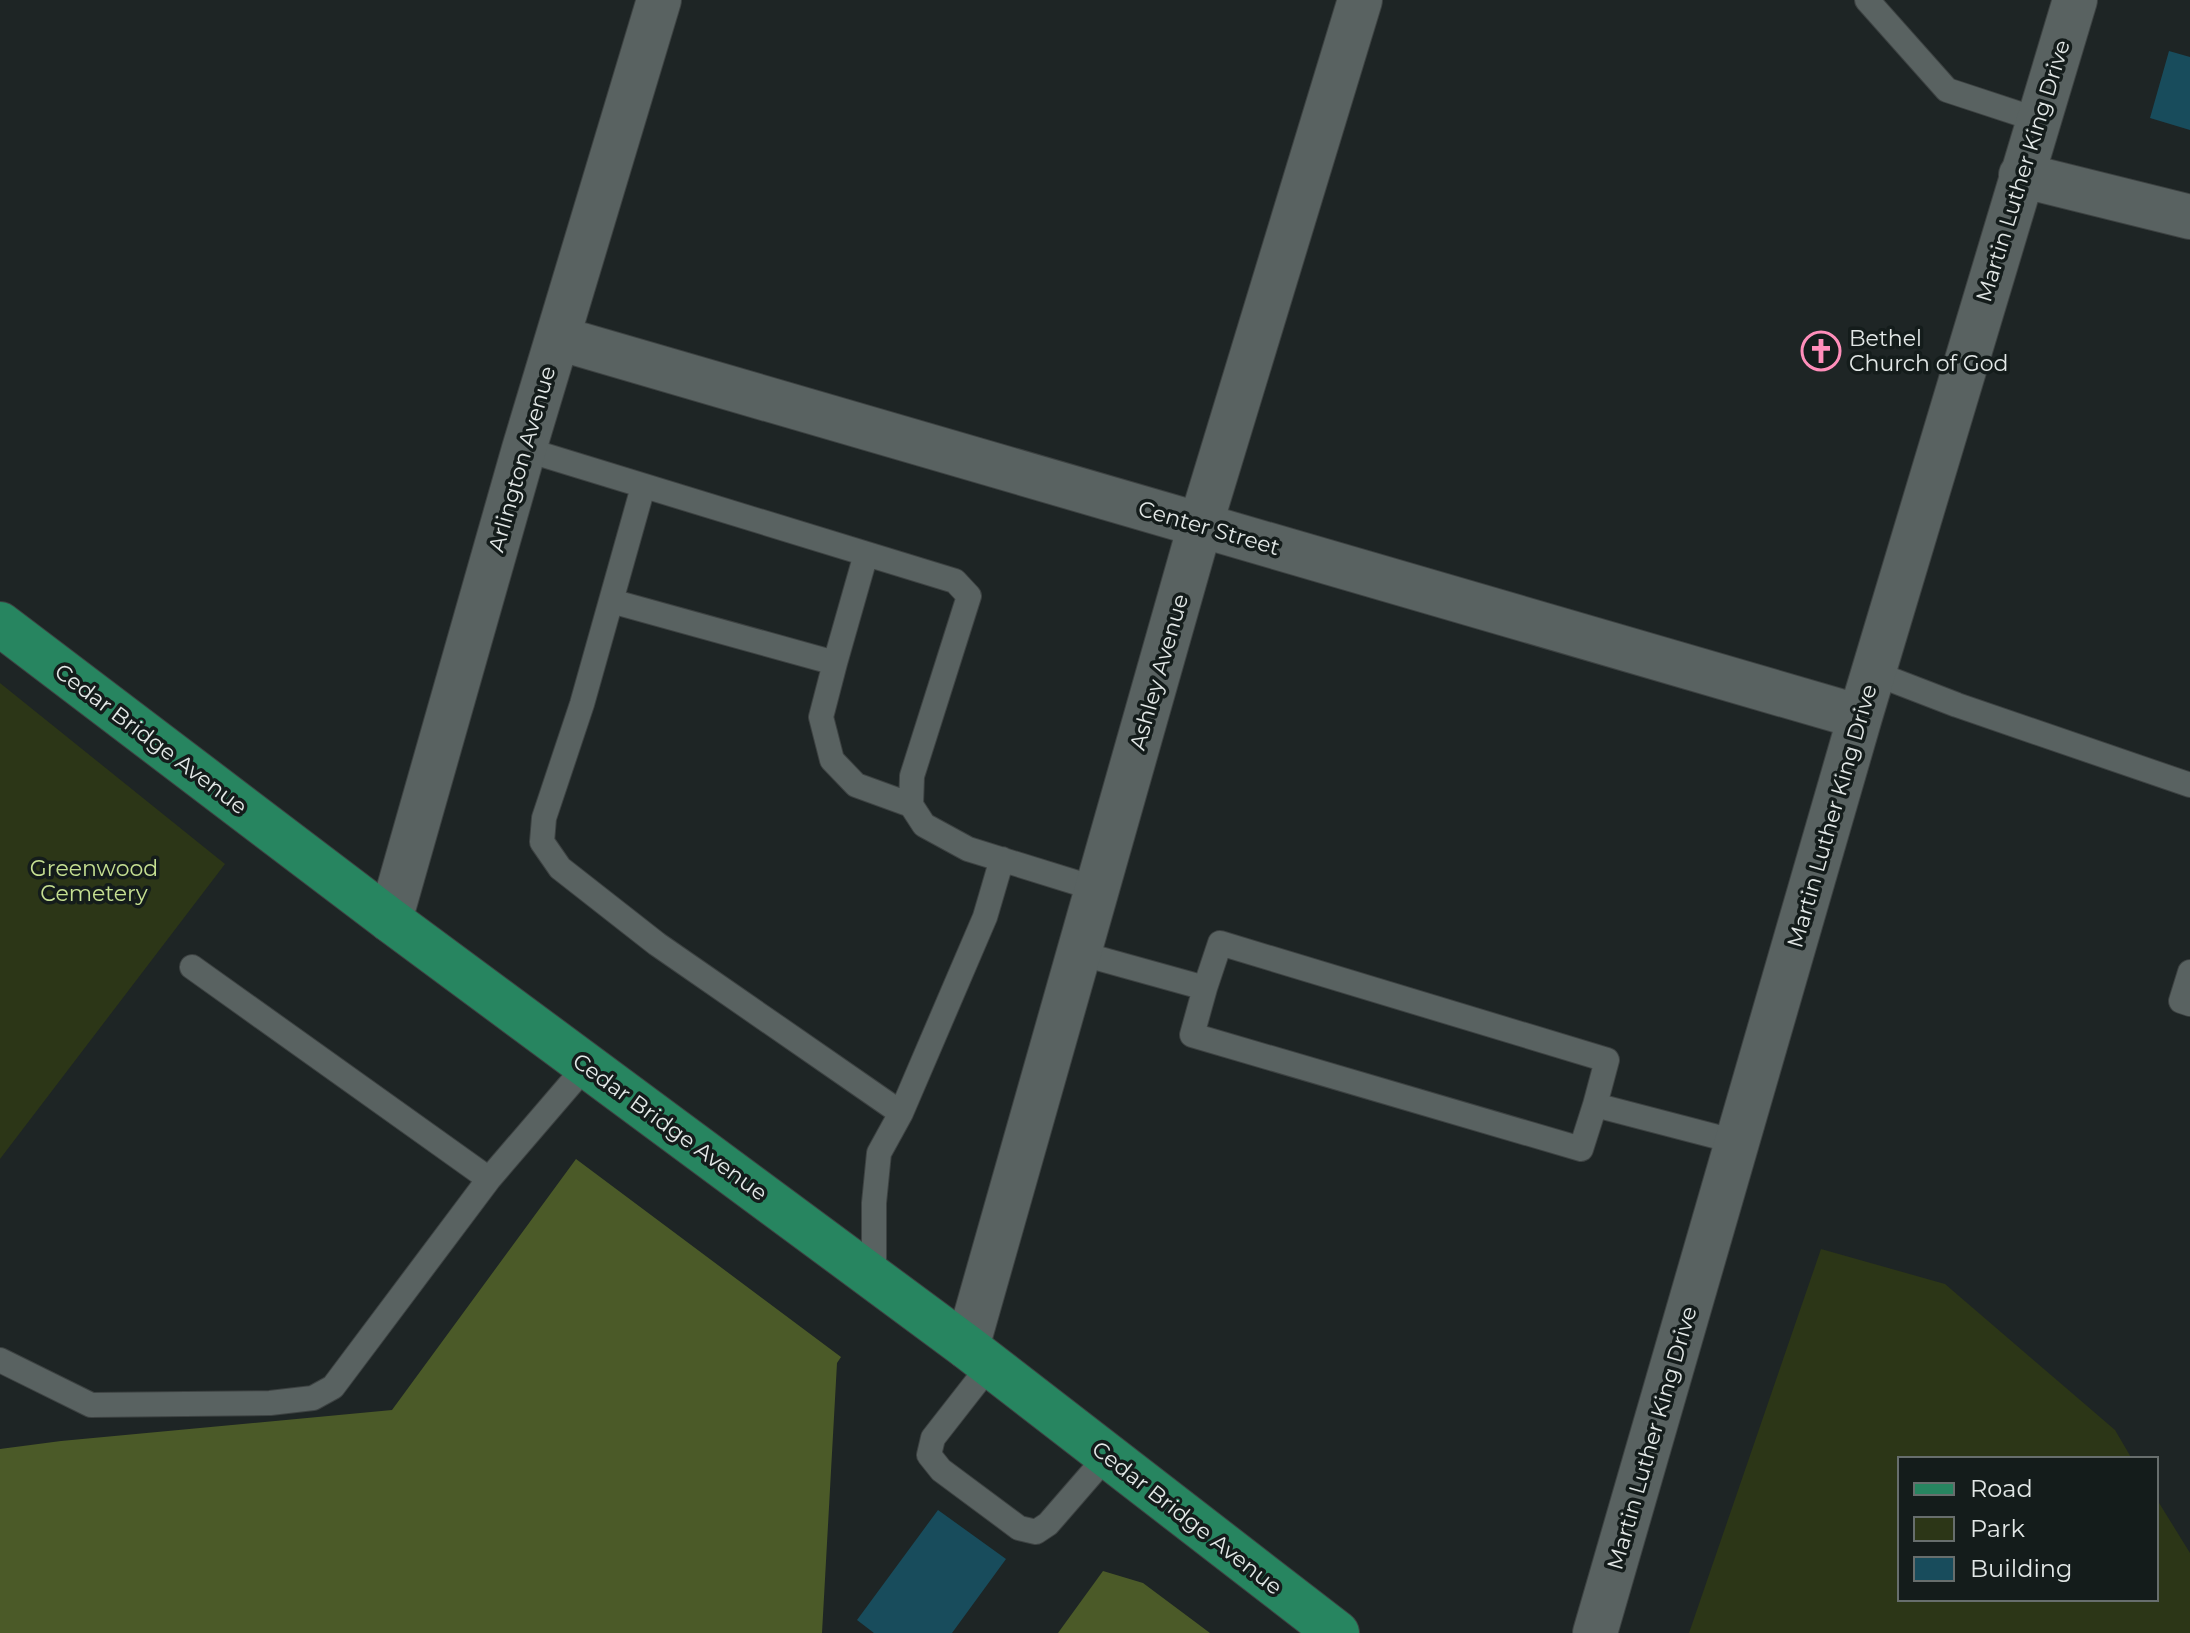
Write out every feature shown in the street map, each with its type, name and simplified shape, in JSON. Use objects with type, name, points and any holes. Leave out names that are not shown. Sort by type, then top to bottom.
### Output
[{"type":"main road","name":"Cedar Bridge Avenue","points":[[0,624],[390,920],[978,1356],[1337,1633]]},
{"type":"street","name":"Arlington Avenue","points":[[390,920],[524,449],[659,0]]},
{"type":"street","name":"Ashley Avenue","points":[[978,1356],[1097,889],[1200,526],[1360,0]]},
{"type":"street","name":"Martin Luther King Drive","points":[[1595,1633],[1860,717],[2075,0]]},
{"type":"street","points":[[2021,175],[2190,217]]},
{"type":"street","name":"Center Street","points":[[558,338],[1860,717]]},
{"type":"lane","points":[[1867,0],[1947,90],[2038,120]]},
{"type":"lane","points":[[524,449],[955,581],[969,596],[912,776],[911,805],[924,825],[968,849],[1097,889]]},
{"type":"lane","points":[[643,487],[582,704],[544,818],[542,842],[560,868],[657,944],[901,1113]]},
{"type":"lane","points":[[866,554],[821,717],[832,760],[856,785],[911,805]]},
{"type":"lane","points":[[611,601],[835,663]]},
{"type":"lane","points":[[1874,673],[1957,705],[2190,785]]},
{"type":"lane","points":[[874,1278],[874,1203],[879,1153],[901,1113],[985,917],[1002,859]]},
{"type":"lane","points":[[1220,943],[1607,1060],[1595,1105],[1581,1149],[1192,1035],[1220,943]]},
{"type":"lane","points":[[1079,953],[1205,988]]},
{"type":"lane","points":[[192,967],[489,1179]]},
{"type":"lane","points":[[2190,972],[2181,1001],[2190,1004]]},
{"type":"lane","points":[[0,1360],[91,1405],[270,1403],[313,1398],[333,1387],[489,1179],[586,1066]]},
{"type":"lane","points":[[1595,1105],[1737,1142]]},
{"type":"lane","points":[[978,1356],[933,1438],[929,1455],[941,1470],[1019,1528],[1036,1532],[1048,1524],[1107,1456]]},
{"type":"green space","name":"Greenwood Cemetery","points":[[0,683],[225,864],[0,1159]]},
{"type":"green space","points":[[576,1159],[841,1357],[837,1363],[822,1633],[0,1633],[0,1449],[392,1410]]},
{"type":"green space","points":[[1821,1249],[1945,1284],[2115,1430],[2131,1457],[1898,1457],[1898,1601],[2158,1601],[2158,1501],[2190,1553],[2190,1633],[1689,1633]]},
{"type":"green space","points":[[1103,1571],[1143,1583],[1210,1633],[1058,1633]]},
{"type":"building","points":[[2169,51],[2190,57],[2190,130],[2150,118]]},
{"type":"building","points":[[938,1510],[1006,1559],[952,1633],[874,1633],[857,1620]]},
{"type":"place","name":"Bethel Church of God","points":[[1821,351]]}]
